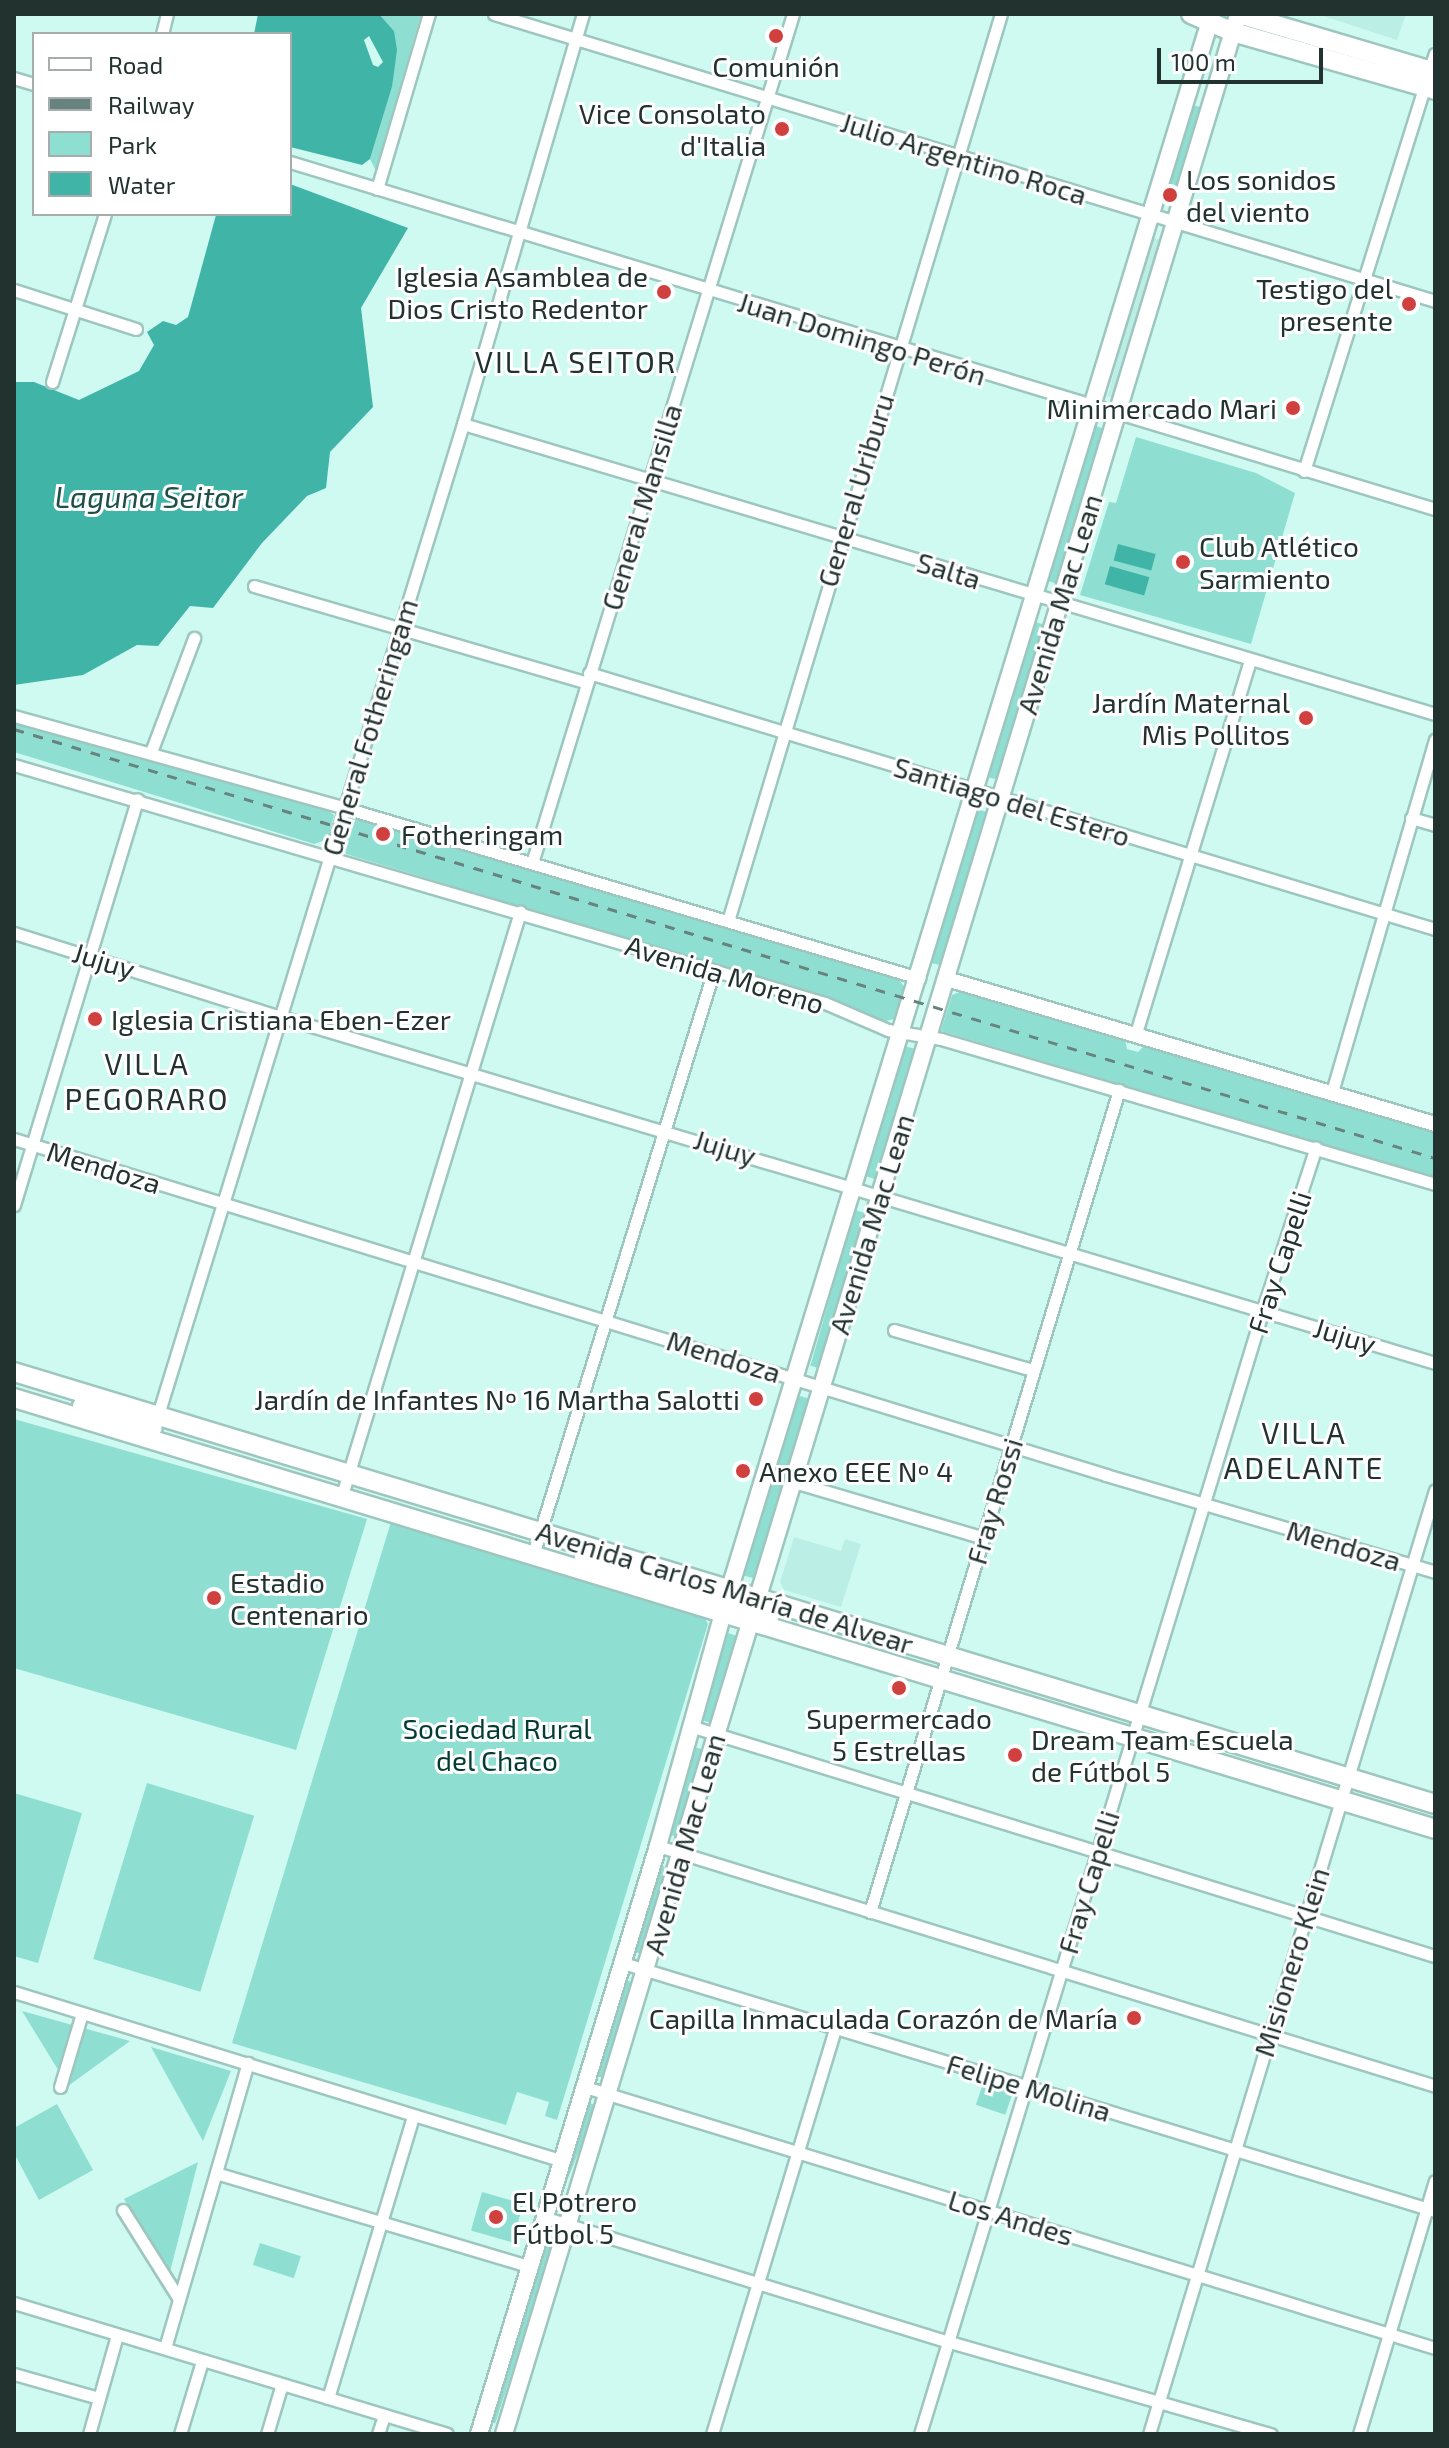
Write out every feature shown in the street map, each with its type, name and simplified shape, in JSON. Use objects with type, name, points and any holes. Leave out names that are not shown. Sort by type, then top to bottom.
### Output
[{"type":"main road","points":[[1191,14],[1237,20],[1432,74]]},
{"type":"main road","name":"Avenida Mac Lean","points":[[479,2434],[658,1846],[727,1602],[1211,17]]},
{"type":"main road","name":"Avenida Mac Lean","points":[[504,2434],[610,2094],[879,1194],[947,979],[999,797],[1237,20]]},
{"type":"main road","points":[[1197,61],[1222,68]]},
{"type":"main road","points":[[1187,98],[1211,104]]},
{"type":"main road","name":"Avenida Moreno","points":[[919,978],[947,979]]},
{"type":"main road","name":"Avenida Carlos María de Alvear","points":[[14,1372],[154,1428]]},
{"type":"main road","name":"Avenida Carlos María de Alvear","points":[[14,1385],[1435,1814]]},
{"type":"main road","name":"Avenida Carlos María de Alvear","points":[[14,1398],[154,1428]]},
{"type":"main road","name":"Avenida Carlos María de Alvear","points":[[1344,1788],[1435,1804]]},
{"type":"main road","name":"Avenida Carlos María de Alvear","points":[[1344,1788],[1435,1829]]},
{"type":"street","points":[[377,189],[429,14]]},
{"type":"street","name":"Julio Argentino Roca","points":[[494,14],[1435,301]]},
{"type":"street","name":"General Fotheringam","points":[[154,1428],[278,1016],[331,855],[398,628],[463,424],[583,14]]},
{"type":"street","name":"General Mansilla","points":[[532,863],[793,14]]},
{"type":"street","name":"General Uriburu","points":[[728,921],[1001,14]]},
{"type":"street","points":[[1304,471],[1432,74]]},
{"type":"street","name":"Juan Domingo Perón","points":[[292,163],[1092,408],[1435,509]]},
{"type":"street","points":[[52,382],[104,216]]},
{"type":"street","points":[[14,290],[136,329]]},
{"type":"street","name":"Salta","points":[[463,424],[1435,714]]},
{"type":"street","name":"Santiago del Estero","points":[[254,586],[974,788],[1435,929]]},
{"type":"street","points":[[151,752],[194,638]]},
{"type":"street","points":[[1136,1033],[1250,660]]},
{"type":"street","name":"Avenida Moreno","points":[[14,716],[345,808],[919,978]]},
{"type":"street","points":[[1332,1092],[1435,740]]},
{"type":"street","name":"Avenida Moreno","points":[[14,765],[331,855],[825,1003],[900,1034],[941,1039],[1435,1184]]},
{"type":"street","points":[[14,1205],[137,799]]},
{"type":"street","points":[[1411,818],[1435,825]]},
{"type":"street","points":[[345,1484],[520,912]]},
{"type":"street","name":"Jujuy","points":[[14,933],[278,1016],[665,1129],[1435,1363]]},
{"type":"street","points":[[537,1543],[714,970]]},
{"type":"street","name":"Avenida Moreno","points":[[947,979],[1435,1124]]},
{"type":"street","name":"Fray Rossi","points":[[870,1912],[981,1537],[1119,1090]]},
{"type":"street","name":"Mendoza","points":[[14,1139],[1011,1446],[1435,1572]]},
{"type":"street","name":"Fray Capelli","points":[[920,2434],[1263,1309],[1316,1147]]},
{"type":"street","points":[[894,1330],[1033,1370]]},
{"type":"street","points":[[794,1482],[981,1537]]},
{"type":"street","name":"Misionero Klein","points":[[1149,2434],[1435,1490]]},
{"type":"street","points":[[690,1726],[1435,1956]]},
{"type":"street","points":[[658,1846],[1435,2086]]},
{"type":"street","name":"Felipe Molina","points":[[623,1963],[1431,2210]]},
{"type":"street","points":[[14,1992],[563,2161]]},
{"type":"street","points":[[60,2087],[82,2013]]},
{"type":"street","points":[[712,2434],[835,2029]]},
{"type":"street","points":[[165,2348],[248,2063]]},
{"type":"street","name":"Los Andes","points":[[585,2087],[1435,2348]]},
{"type":"street","points":[[328,2398],[413,2116]]},
{"type":"street","points":[[216,2173],[531,2267]]},
{"type":"street","points":[[1359,2434],[1431,2210],[1435,2181]]},
{"type":"street","points":[[123,2210],[179,2299]]},
{"type":"street","points":[[546,2218],[758,2285],[1271,2434]]},
{"type":"street","points":[[15,2307],[165,2348],[447,2434]]},
{"type":"street","points":[[89,2434],[117,2335]]},
{"type":"street","points":[[180,2434],[202,2361]]},
{"type":"street","points":[[14,2374],[99,2398]]},
{"type":"street","points":[[267,2434],[282,2384]]},
{"type":"street","points":[[378,2434],[384,2415]]},
{"type":"shaded area","points":[[1317,14],[1406,14],[1397,40]]},
{"type":"shaded area","points":[[1150,237],[1165,241],[1123,401],[1107,396]]},
{"type":"shaded area","points":[[794,1537],[841,1551],[845,1539],[861,1544],[841,1607],[784,1590],[780,1582]]},
{"type":"green space","points":[[379,14],[421,14],[376,171],[370,159],[392,87],[394,31]]},
{"type":"green space","points":[[1192,105],[1200,107],[1202,113],[1176,200],[1171,203],[1163,200]]},
{"type":"green space","points":[[1092,425],[1105,429],[1058,584],[1045,580]]},
{"type":"green space","name":"Club Atlético Sarmiento","points":[[1136,437],[1256,473],[1295,493],[1251,644],[1080,595],[1109,502],[1116,503]]},
{"type":"green space","points":[[1032,621],[1045,625],[998,780],[985,776]]},
{"type":"green space","points":[[14,721],[322,807],[334,815],[328,839],[314,844],[14,752]]},
{"type":"green space","points":[[976,809],[987,812],[944,966],[931,963]]},
{"type":"green space","points":[[355,817],[898,979],[906,989],[902,1006],[894,1019],[882,1022],[842,1003],[346,854],[341,841],[345,824]]},
{"type":"green space","points":[[962,991],[1125,1040],[1127,1049],[1138,1052],[1148,1042],[1435,1132],[1435,1177],[941,1031],[952,995]]},
{"type":"green space","points":[[905,1046],[918,1050],[879,1180],[865,1176]]},
{"type":"green space","points":[[855,1210],[869,1214],[825,1370],[810,1366]]},
{"type":"green space","points":[[800,1396],[807,1398],[809,1405],[756,1579],[742,1575],[794,1403]]},
{"type":"green space","name":"Estadio Centenario","points":[[14,1419],[367,1519],[296,1750],[14,1668]]},
{"type":"green space","name":"Sociedad Rural del Chaco","points":[[391,1522],[703,1615],[708,1624],[557,2120],[545,2116],[549,2102],[517,2092],[506,2125],[232,2043]]},
{"type":"green space","points":[[728,1633],[740,1637],[712,1724],[700,1720]]},
{"type":"green space","points":[[694,1747],[705,1750],[681,1838],[670,1835]]},
{"type":"green space","points":[[147,1783],[254,1816],[200,1992],[93,1959]]},
{"type":"green space","points":[[14,1793],[82,1813],[38,1963],[14,1956]]},
{"type":"green space","points":[[658,1865],[670,1868],[648,1955],[636,1952]]},
{"type":"green space","points":[[624,1980],[635,1983],[609,2079],[598,2077]]},
{"type":"green space","points":[[22,2011],[130,2041],[68,2086]]},
{"type":"green space","points":[[151,2047],[231,2071],[203,2141]]},
{"type":"green space","points":[[984,2081],[1013,2091],[1005,2115],[976,2105]]},
{"type":"green space","points":[[587,2102],[597,2106],[556,2207],[546,2203]]},
{"type":"green space","points":[[57,2104],[93,2170],[39,2200],[14,2153],[14,2128]]},
{"type":"green space","points":[[198,2162],[170,2272],[124,2199]]},
{"type":"green space","name":"El Potrero Fútbol 5","points":[[482,2192],[523,2204],[512,2242],[471,2230]]},
{"type":"green space","points":[[546,2238],[555,2241],[495,2423],[487,2421]]},
{"type":"green space","points":[[260,2243],[301,2256],[294,2278],[253,2265]]},
{"type":"water","points":[[258,14],[379,14],[394,31],[397,50],[392,87],[370,159],[362,165],[292,148],[292,32],[254,32]],"holes":[[[369,36],[383,62],[378,67],[373,65],[364,40]]]},
{"type":"water","name":"Laguna Seitor","points":[[292,185],[408,228],[361,308],[373,407],[330,452],[326,488],[307,496],[262,543],[213,608],[190,606],[158,646],[137,645],[83,675],[14,685],[14,382],[34,382],[79,400],[139,371],[154,345],[147,332],[163,321],[176,325],[188,317],[216,216],[292,216]]},
{"type":"water","points":[[1118,544],[1156,554],[1151,571],[1114,560]]},
{"type":"water","points":[[1110,566],[1149,577],[1144,596],[1105,584]]},
{"type":"railway","points":[[14,729],[1435,1158]]},
{"type":"place","name":"Comunión","points":[[776,36]]},
{"type":"place","name":"Vice Consolato d'Italia","points":[[782,129]]},
{"type":"place","name":"Los sonidos del viento","points":[[1170,195]]},
{"type":"place","name":"Iglesia Asamblea de Dios Cristo Redentor","points":[[664,292]]},
{"type":"place","name":"Testigo del presente","points":[[1409,304]]},
{"type":"place","name":"Minimercado Mari","points":[[1293,408]]},
{"type":"place","name":"Club Atlético Sarmiento","points":[[1183,562]]},
{"type":"place","name":"Jardín Maternal Mis Pollitos","points":[[1306,718]]},
{"type":"place","name":"Fotheringam","points":[[383,834]]},
{"type":"place","name":"Iglesia Cristiana Eben-Ezer","points":[[95,1019]]},
{"type":"place","name":"Jardín de Infantes Nº 16 Martha Salotti","points":[[756,1399]]},
{"type":"place","name":"Anexo EEE Nº 4","points":[[743,1471]]},
{"type":"place","name":"Estadio Centenario","points":[[214,1598]]},
{"type":"place","name":"Supermercado 5 Estrellas","points":[[899,1688]]},
{"type":"place","name":"Dream Team Escuela de Fútbol 5","points":[[1015,1755]]},
{"type":"place","name":"Capilla Inmaculada Corazón de María","points":[[1134,2018]]},
{"type":"place","name":"El Potrero Fútbol 5","points":[[496,2217]]},
{"type":"district","name":"VILLA SEITOR","points":[[576,361]]},
{"type":"district","name":"VILLA PEGORARO","points":[[147,1080]]},
{"type":"district","name":"VILLA ADELANTE","points":[[1304,1449]]}]
